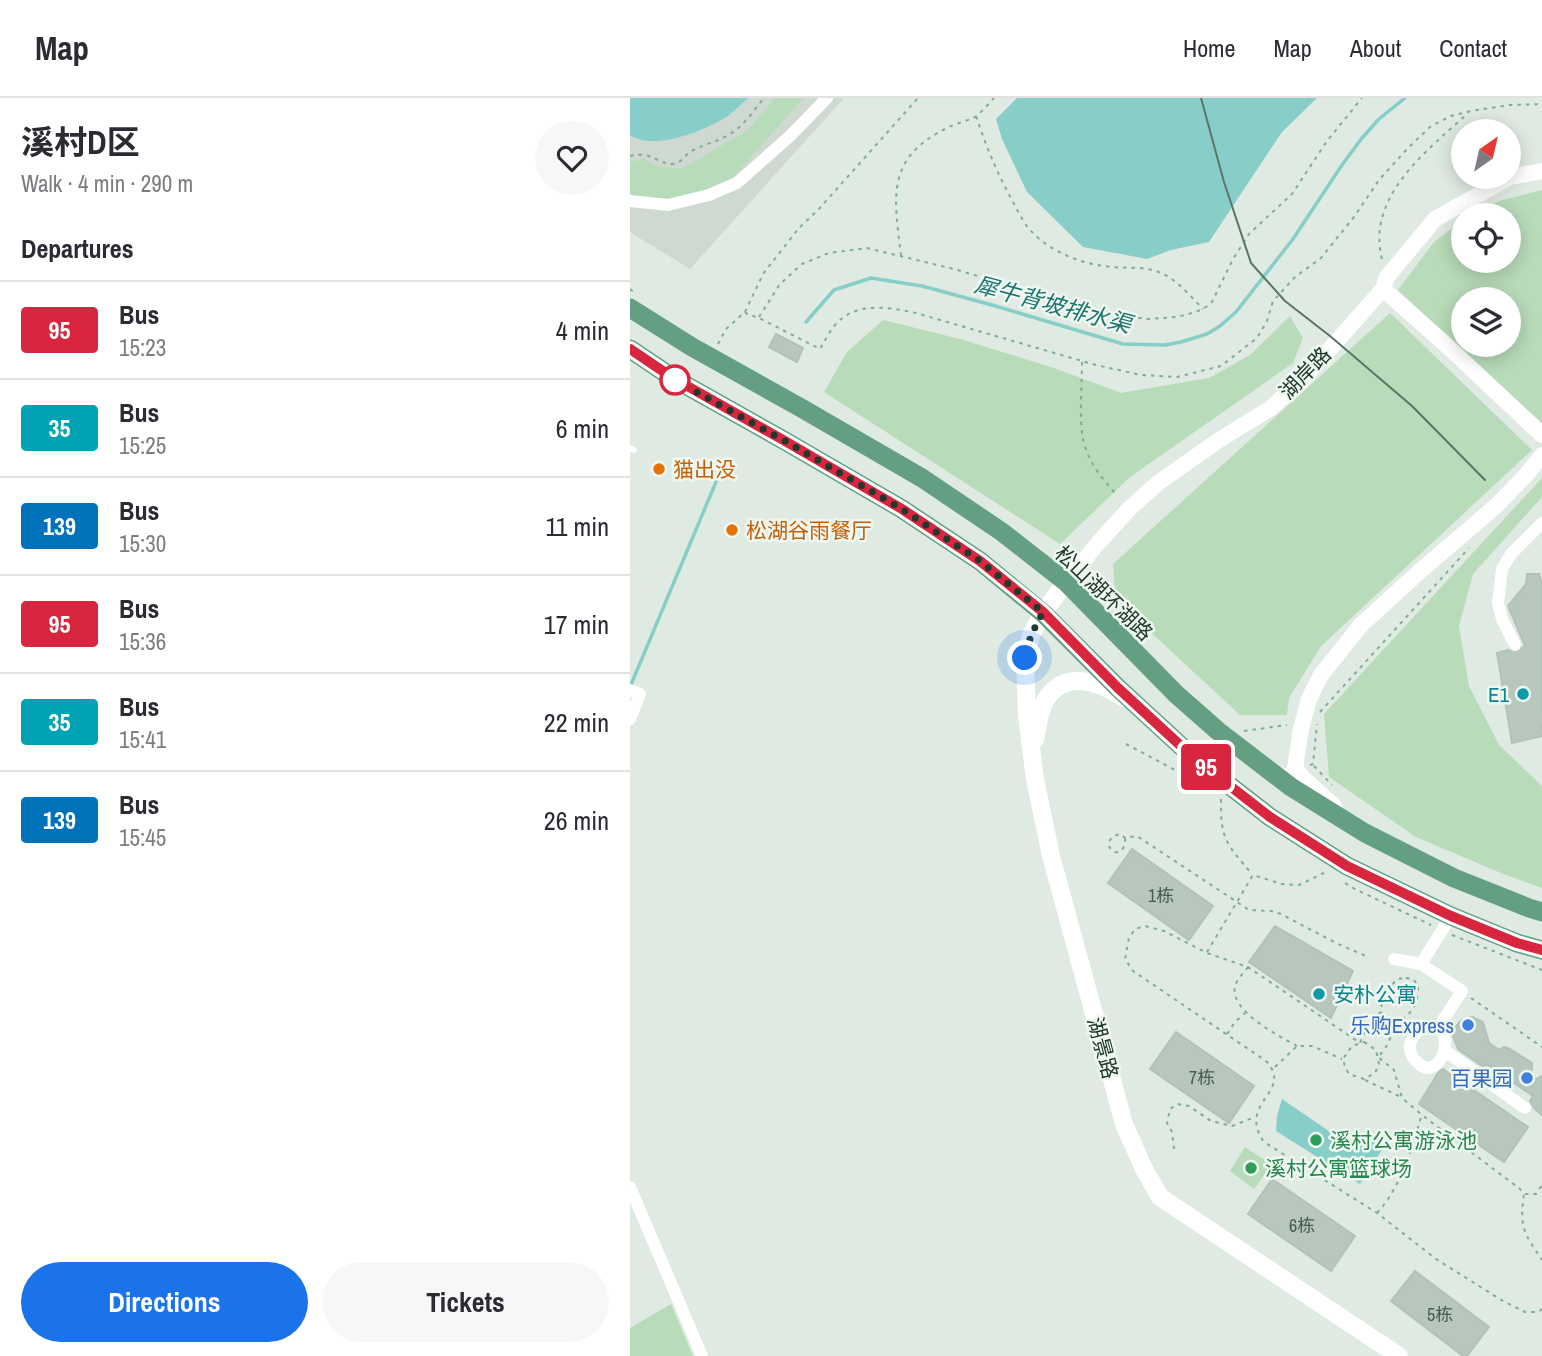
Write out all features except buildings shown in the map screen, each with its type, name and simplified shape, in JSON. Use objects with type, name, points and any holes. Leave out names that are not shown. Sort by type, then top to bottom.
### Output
[{"type":"main road","name":"松山湖环湖路","points":[[630,307],[692,347],[922,478],[1002,532],[1066,582],[1176,694],[1218,731],[1291,787],[1365,833],[1454,878],[1542,912]]},
{"type":"main road","points":[[630,349],[673,378],[902,509],[980,561],[1043,612],[1194,758],[1270,817],[1347,866],[1446,923],[1542,950]]},
{"type":"main road","name":"湖景路","points":[[1066,582],[1043,612],[1031,635],[1025,658],[1027,716],[1035,779],[1051,856],[1124,1124],[1160,1197],[1399,1356]]},
{"type":"main road","points":[[1032,752],[1046,698],[1061,684],[1077,680],[1096,684],[1113,691],[1142,710]]},
{"type":"street","points":[[630,201],[668,205],[709,195],[737,183],[790,136],[827,98]]},
{"type":"street","name":"湖岸路","points":[[1066,582],[1129,509],[1158,483],[1271,408],[1315,365],[1359,316],[1435,219],[1510,177],[1542,171]]},
{"type":"street","points":[[1385,283],[1542,435]]},
{"type":"street","points":[[1273,773],[1285,777],[1292,774],[1309,699],[1321,675],[1361,625],[1496,506],[1542,455]]},
{"type":"street","points":[[1515,645],[1502,619],[1498,603],[1502,569],[1511,554],[1542,523]]},
{"type":"street","points":[[630,719],[640,694],[632,691]]},
{"type":"street","points":[[1296,763],[1303,779],[1365,833]]},
{"type":"street","points":[[1421,964],[1446,923]]},
{"type":"street","points":[[1394,959],[1421,964],[1462,991],[1438,1028]]},
{"type":"street","points":[[1423,1027],[1438,1028],[1443,1033],[1444,1051],[1434,1065],[1428,1068],[1422,1066],[1411,1055],[1411,1042],[1423,1027]]},
{"type":"street","points":[[1444,1051],[1525,1108]]},
{"type":"street","points":[[630,1187],[702,1356]]},
{"type":"path","points":[[630,156],[640,154],[673,164],[680,162],[688,153],[706,143],[729,135],[742,125],[764,98]]},
{"type":"path","points":[[716,348],[726,329],[745,312],[763,274],[799,228],[918,98]]},
{"type":"path","points":[[901,256],[895,207],[896,188],[904,163],[937,134],[976,116],[994,98]]},
{"type":"path","points":[[759,318],[779,284],[802,264],[829,253],[867,248],[1123,316],[1149,319],[1177,317],[1203,309],[1215,298],[1233,259],[1249,234],[1292,194],[1327,141],[1363,98]]},
{"type":"path","points":[[745,312],[820,349],[835,325],[849,313],[866,307],[891,307],[1140,375],[1178,377],[1221,366],[1257,338],[1267,321],[1273,301],[1295,278],[1321,258],[1379,180],[1431,126],[1451,116],[1471,111],[1510,105],[1542,104]]},
{"type":"path","points":[[1385,283],[1379,245],[1381,219],[1393,191],[1420,157],[1471,111]]},
{"type":"path","points":[[976,116],[997,173],[1021,218],[1040,240],[1073,258],[1104,266],[1153,270],[1179,284],[1203,309]]},
{"type":"path","points":[[1082,361],[1083,438],[1091,462],[1117,495]]},
{"type":"path","points":[[1313,764],[1318,715],[1477,540]]},
{"type":"path","points":[[1237,732],[1303,723]]},
{"type":"path","points":[[1296,763],[1313,764],[1337,791]]},
{"type":"path","points":[[1221,794],[1221,820],[1225,841],[1253,875],[1282,884],[1299,885],[1328,871]]},
{"type":"path","points":[[1121,834],[1125,838],[1126,846],[1119,852],[1114,851],[1108,844],[1115,835],[1121,834]]},
{"type":"path","points":[[1125,838],[1137,836],[1149,842],[1249,910],[1281,914],[1366,956]]},
{"type":"path","points":[[1207,953],[1253,875]]},
{"type":"path","points":[[1446,923],[1542,970]]},
{"type":"path","points":[[1360,1043],[1248,967],[1207,953],[1145,926],[1135,929],[1129,938],[1125,959],[1133,971],[1266,1061],[1273,1069],[1273,1087],[1256,1117],[1257,1132],[1264,1142],[1377,1213],[1436,1259],[1503,1301],[1525,1312],[1538,1312],[1542,1309]]},
{"type":"path","points":[[1248,967],[1235,986],[1236,999],[1246,1013],[1297,1046],[1312,1046],[1343,1059],[1349,1074],[1402,1098],[1520,1189],[1524,1194],[1521,1215],[1523,1230],[1542,1261]]},
{"type":"path","points":[[1378,1057],[1385,1049],[1398,1022],[1417,1001],[1418,985],[1413,979],[1397,979],[1380,1006],[1385,1018],[1398,1022]]},
{"type":"path","points":[[1462,991],[1542,1047]]},
{"type":"path","points":[[1360,1043],[1368,1027],[1381,1012]]},
{"type":"path","points":[[1227,1034],[1235,1022],[1246,1013]]},
{"type":"path","points":[[1343,1059],[1352,1046],[1360,1043],[1364,1042],[1376,1050],[1379,1064],[1375,1073],[1364,1079]]},
{"type":"path","points":[[1273,1069],[1297,1046]]},
{"type":"path","points":[[1378,1057],[1394,1070],[1402,1098]]},
{"type":"path","points":[[1174,1149],[1172,1132],[1167,1123],[1170,1109],[1177,1104],[1189,1106],[1211,1122],[1231,1126],[1256,1117]]},
{"type":"path","points":[[1377,1213],[1386,1203],[1406,1164],[1422,1116]]},
{"type":"path","points":[[1524,1194],[1536,1194],[1542,1185]]},
{"type":"shaded area","points":[[630,98],[844,98],[690,269],[630,232]]},
{"type":"green space","points":[[775,98],[803,98],[733,177],[680,200],[646,199],[630,194],[630,162],[643,159],[660,167],[681,169],[746,132]]},
{"type":"green space","points":[[1542,190],[1542,423],[1471,357],[1521,357],[1521,287],[1451,287],[1451,339],[1398,290],[1434,242],[1451,229],[1451,273],[1521,273],[1521,203],[1495,203]]},
{"type":"green space","points":[[1390,313],[1532,450],[1321,646],[1289,698],[1287,715],[1240,715],[1116,600],[1113,564]]},
{"type":"green space","points":[[1290,316],[1303,338],[1293,363],[1130,477],[1060,544],[824,392],[847,352],[883,320],[960,339],[1051,367],[1121,393],[1209,378],[1250,355]]},
{"type":"green space","points":[[1542,478],[1542,497],[1473,574],[1459,626],[1469,686],[1499,745],[1542,786],[1542,888],[1416,837],[1329,777],[1324,714]]},
{"type":"green space","name":"溪村公寓篮球场","points":[[1245,1147],[1272,1165],[1254,1189],[1230,1171]]},
{"type":"green space","points":[[671,1304],[693,1356],[630,1356],[630,1328]]},
{"type":"water","points":[[630,98],[748,98],[714,124],[676,138],[651,141],[630,135]]},
{"type":"water","points":[[1017,98],[1317,98],[1282,132],[1209,242],[1171,250],[1147,259],[1083,247],[1027,192],[1002,139],[996,119]]},
{"type":"water","name":"溪村公寓游泳池","points":[[1282,1099],[1352,1147],[1362,1133],[1383,1148],[1360,1184],[1276,1131]]},
{"type":"waterway","name":"犀牛背坡排水渠","points":[[806,322],[834,290],[871,278],[922,286],[1123,344],[1165,345],[1207,334],[1236,312],[1293,239],[1362,138],[1379,119],[1405,98]]},
{"type":"waterway","points":[[630,687],[721,470]]},
{"type":"tunnel","points":[[1515,645],[1542,735]]},
{"type":"tram line","points":[[1201,98],[1224,182],[1251,263],[1285,301],[1412,406],[1485,480]]},
{"type":"bus line","name":"95","points":[[630,349],[673,378],[902,509],[980,561],[1043,612],[1118,688],[1194,758],[1270,817],[1347,866],[1451,916],[1517,943],[1542,950]]},
{"type":"place","name":"猫出没","points":[[659,469]]},
{"type":"place","name":"松湖谷雨餐厅","points":[[732,530]]},
{"type":"place","name":"E1","points":[[1523,694]]},
{"type":"place","name":"安朴公寓","points":[[1319,994]]},
{"type":"place","name":"乐购Express","points":[[1468,1025]]},
{"type":"place","name":"百果园","points":[[1527,1078]]},
{"type":"place","name":"溪村公寓游泳池","points":[[1316,1140]]},
{"type":"place","name":"溪村公寓篮球场","points":[[1251,1168]]},
{"type":"route","points":[[675,380],[902,509],[980,561],[1043,612],[1031,635],[1025,658]]}]
